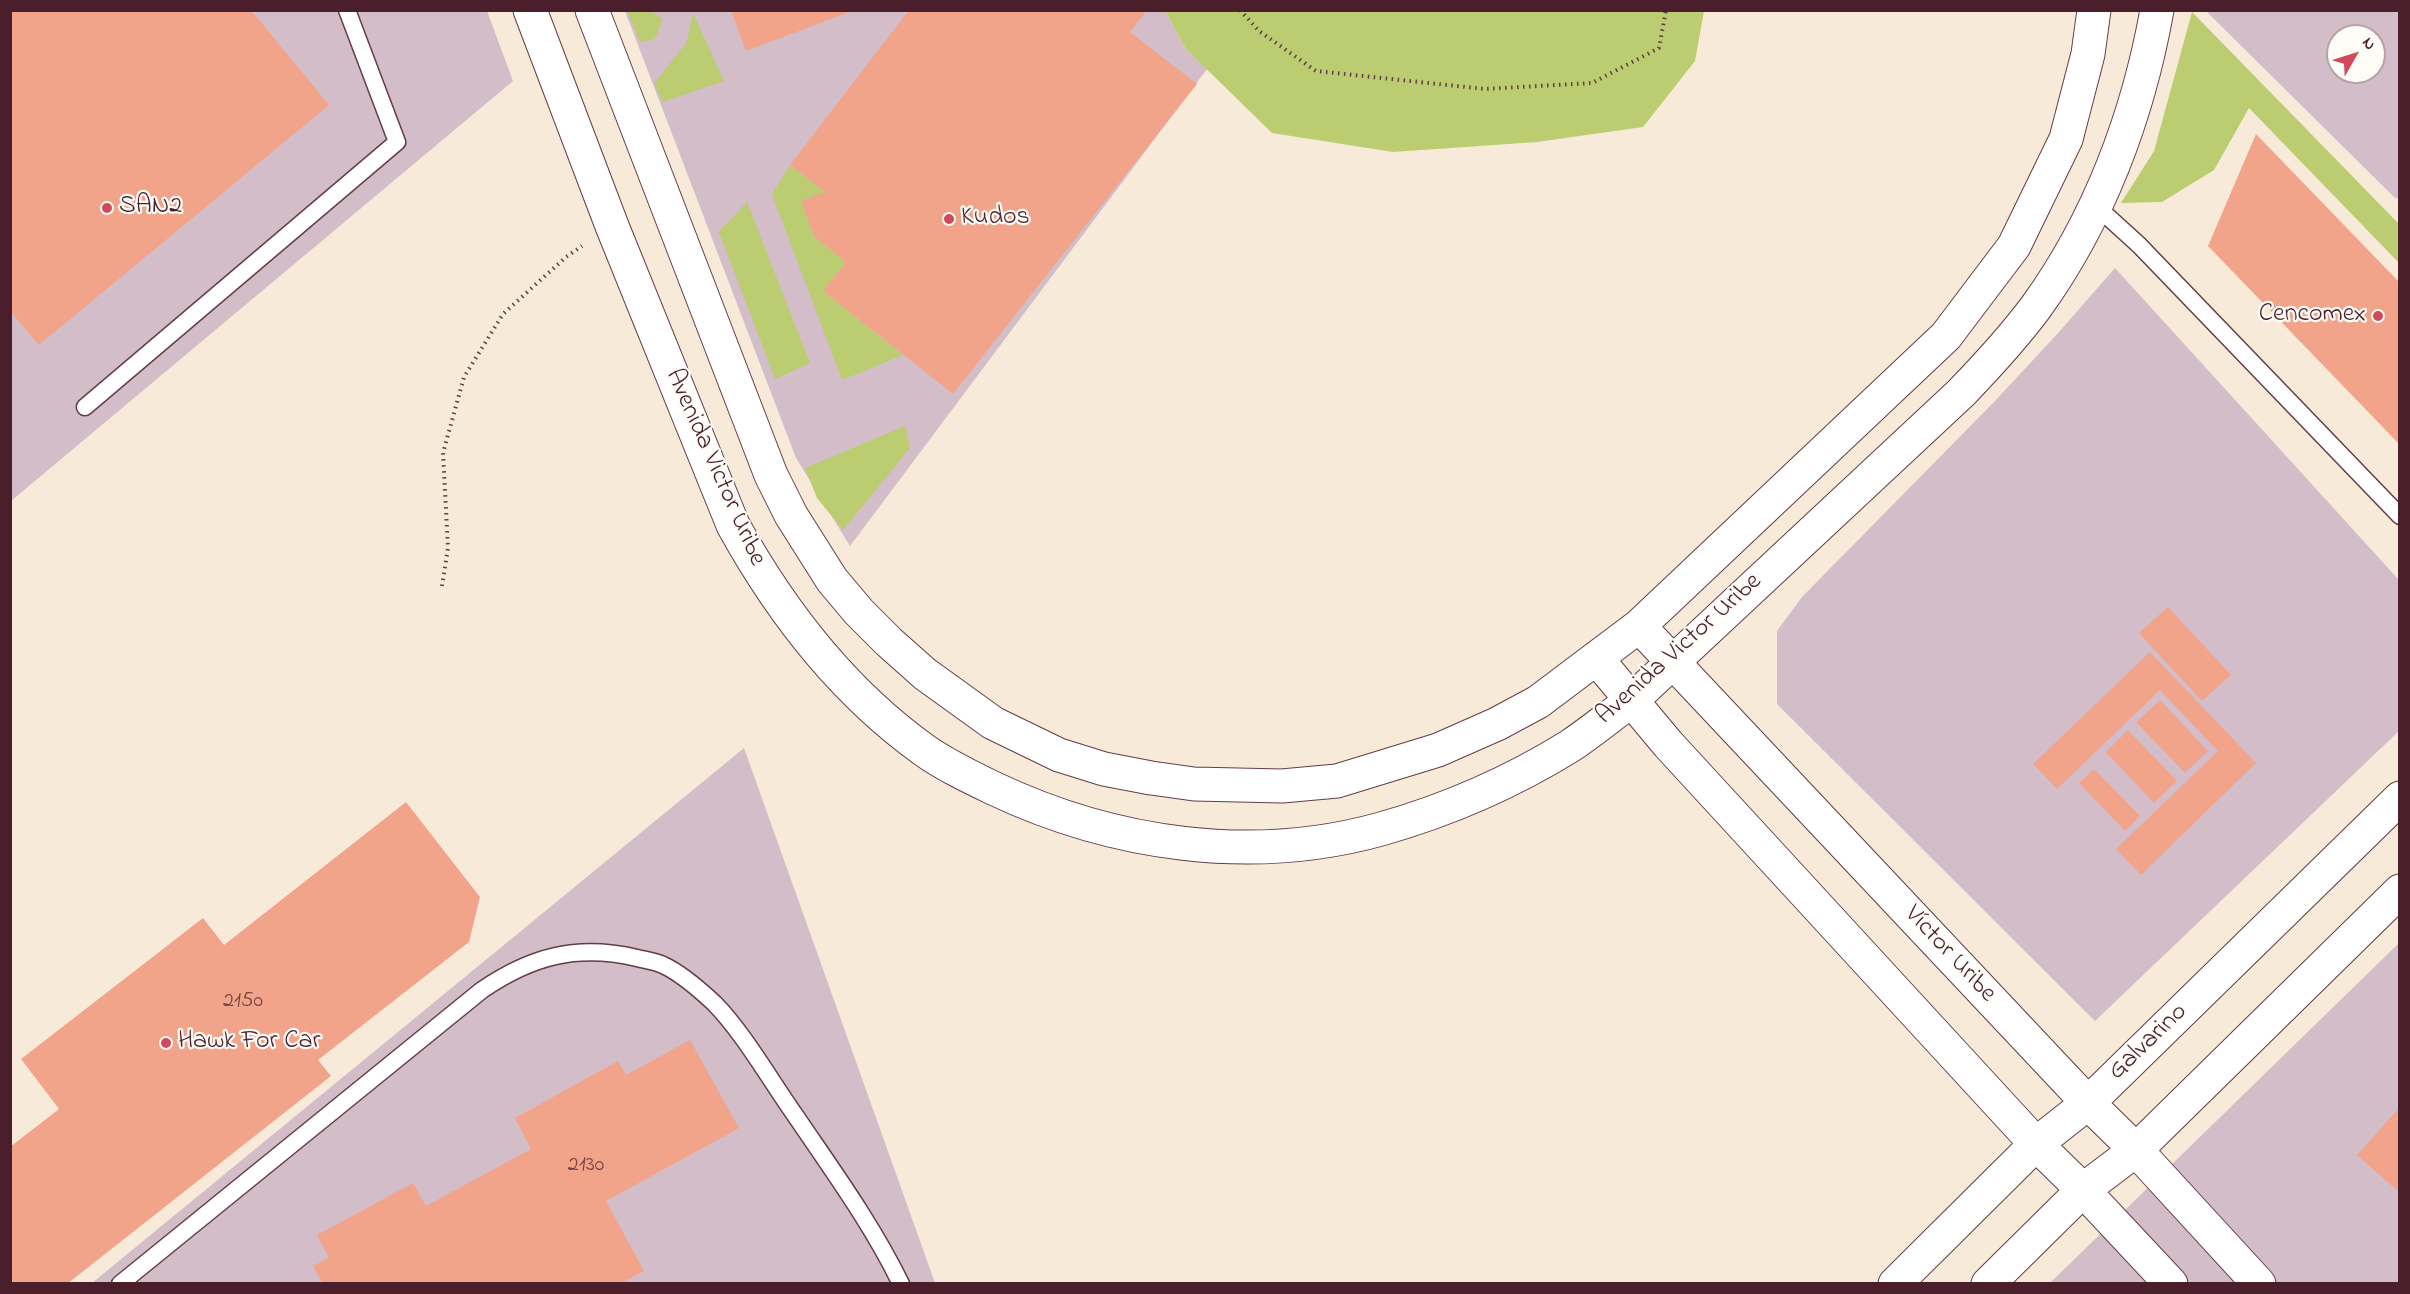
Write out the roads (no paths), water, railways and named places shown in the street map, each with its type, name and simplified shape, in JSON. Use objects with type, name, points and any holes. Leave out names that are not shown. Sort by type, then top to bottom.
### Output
[{"type":"street","name":"Avenida Victor Uribe","points":[[530,10],[612,226],[734,525],[756,567],[782,605],[841,677],[881,716],[925,751],[968,776],[1014,798],[1061,816],[1120,834],[1181,845],[1277,846],[1328,840],[1379,829],[1434,812],[1489,790],[1572,744],[1630,702],[1960,393],[2000,352],[2035,308],[2058,275],[2095,205],[2131,118],[2148,61],[2157,10]]},
{"type":"street","name":"Avenida Victor Uribe","points":[[592,10],[754,434],[791,515],[831,580],[859,612],[925,674],[993,723],[1025,740],[1059,755],[1104,769],[1194,784],[1238,786],[1282,786],[1337,781],[1438,750],[1497,724],[1538,702],[1639,626],[1946,336],[2014,246],[2066,139],[2088,54],[2094,10]]},
{"type":"street","name":"Víctor Uribe","points":[[1639,626],[2088,1103],[2136,1150],[2259,1284]]},
{"type":"street","points":[[1597,659],[1630,702],[2036,1144],[2083,1190],[2171,1284]]},
{"type":"street","name":"Galvarino","points":[[1895,1284],[2036,1144],[2088,1103],[2400,798]]},
{"type":"street","points":[[1988,1284],[2083,1190],[2136,1150],[2400,891]]},
{"type":"lane","points":[[85,407],[397,142],[347,10]]},
{"type":"lane","points":[[2095,205],[2139,245],[2400,516]]},
{"type":"lane","points":[[120,1284],[482,990],[508,972],[541,959],[579,952],[620,954],[663,965],[691,983],[715,1004],[735,1029],[822,1155],[891,1262],[902,1284]]},
{"type":"place","name":"SAN2","points":[[107,208]]},
{"type":"place","name":"Kudos","points":[[949,219]]},
{"type":"place","name":"Cencomex","points":[[2378,316]]},
{"type":"place","name":"Hawk For Car","points":[[166,1043]]}]
